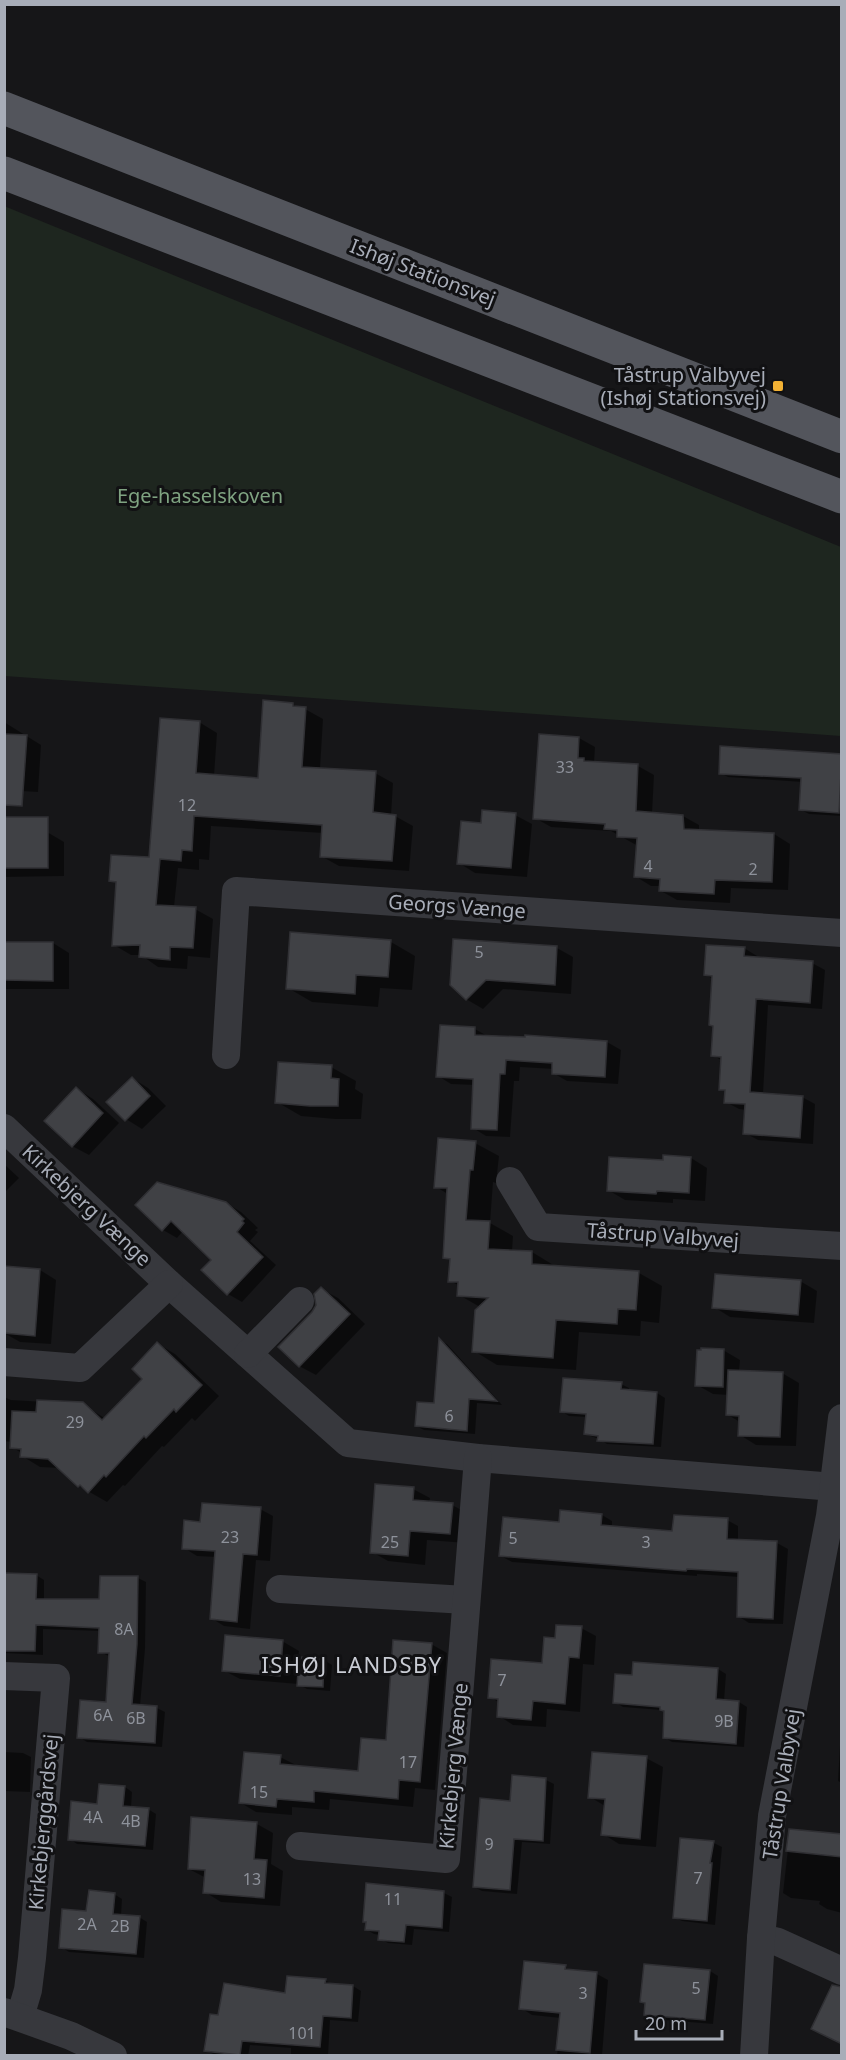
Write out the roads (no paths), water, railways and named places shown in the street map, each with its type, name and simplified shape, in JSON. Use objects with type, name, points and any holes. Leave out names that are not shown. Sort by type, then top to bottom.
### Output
[{"type":"main road","name":"Ishøj Stationsvej","points":[[4,108],[842,437]]},
{"type":"main road","points":[[4,173],[842,497]]},
{"type":"street","name":"Georgs Vænge","points":[[226,1055],[236,891],[842,933]]},
{"type":"street","name":"Kirkebjerg Vænge","points":[[4,1128],[169,1284],[348,1443],[478,1458],[834,1487]]},
{"type":"street","name":"Tåstrup Valbyvej","points":[[510,1181],[538,1227],[842,1246]]},
{"type":"street","points":[[4,1362],[80,1368],[169,1284]]},
{"type":"street","points":[[248,1354],[300,1301]]},
{"type":"street","name":"Tåstrup Valbyvej","points":[[754,2055],[761,1938],[772,1816],[836,1516],[834,1487],[842,1418]]},
{"type":"street","name":"Kirkebjerg Vænge","points":[[300,1846],[446,1859],[478,1458]]},
{"type":"street","points":[[280,1589],[466,1600]]},
{"type":"street","name":"Kirkebjerggårdsvej","points":[[4,1676],[56,1678],[28,1990],[12,2014]]},
{"type":"street","points":[[761,1938],[778,1942],[842,1971]]},
{"type":"street","points":[[12,2014],[71,2036],[113,2055]]},
{"type":"place","name":"Tåstrup Valbyvej (Ishøj Stationsvej)","points":[[778,386]]},
{"type":"district","name":"ISHØJ LANDSBY","points":[[352,1664]]},
{"type":"park label","name":"Ege-hasselskoven","points":[[200,495]]}]
